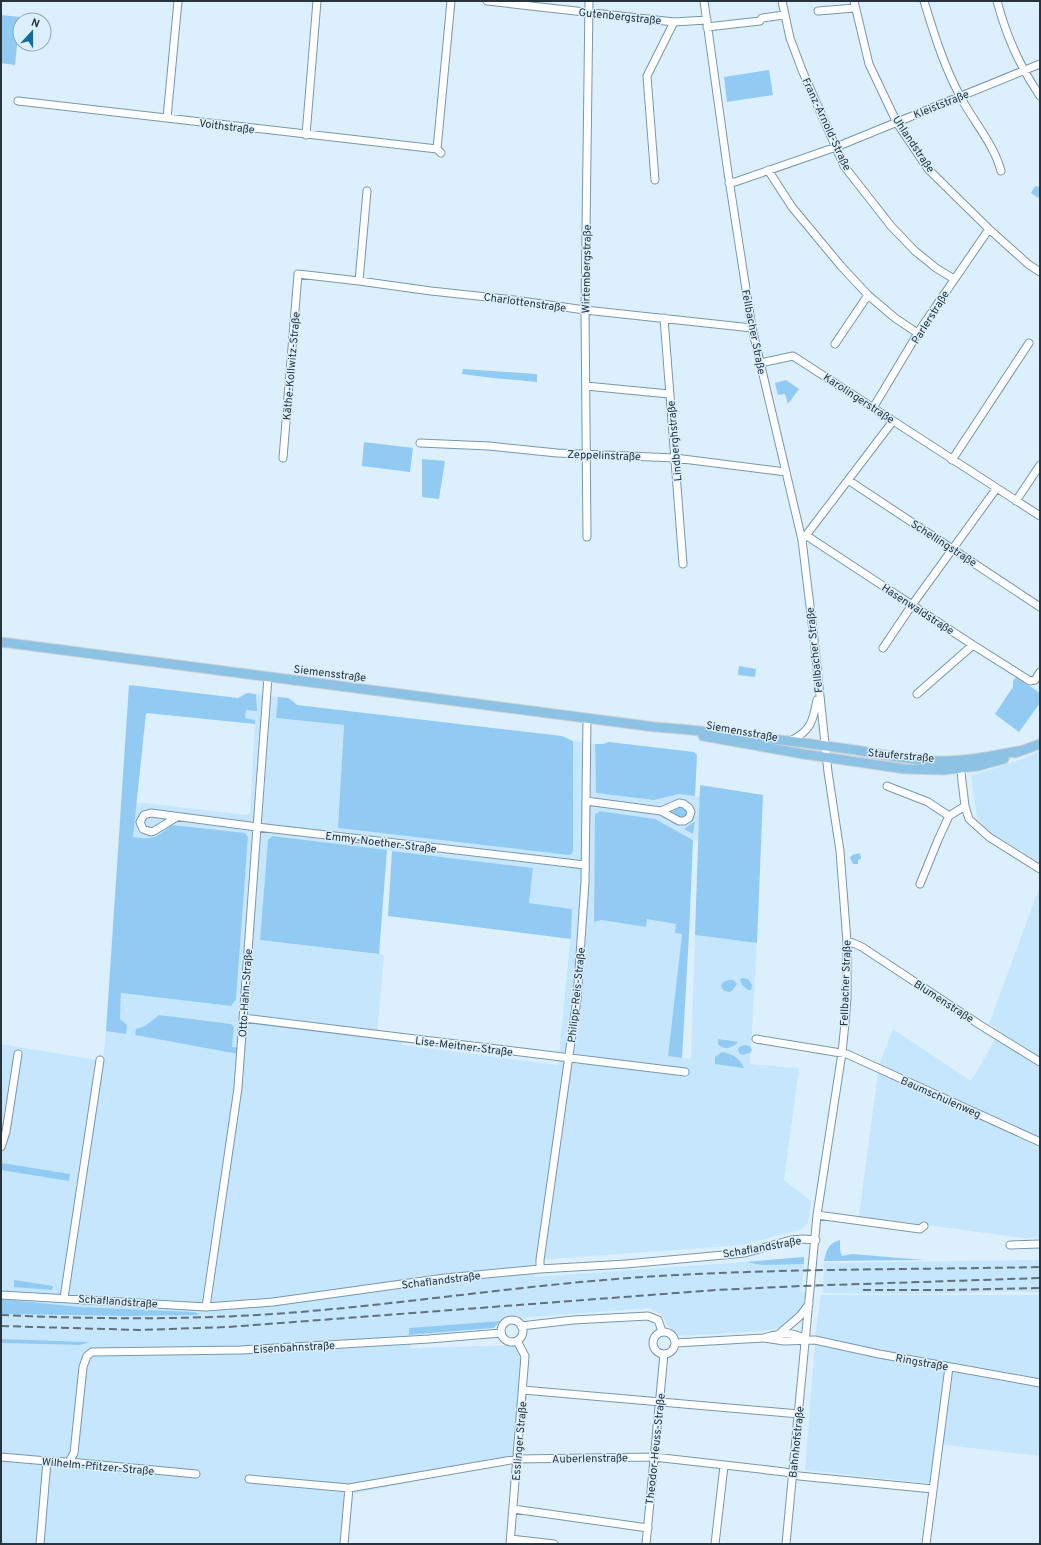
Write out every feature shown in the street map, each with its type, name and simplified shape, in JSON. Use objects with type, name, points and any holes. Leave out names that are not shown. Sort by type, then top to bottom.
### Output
[{"type":"main road","name":"Siemensstraße","points":[[1,642],[655,727],[826,758]]},
{"type":"main road","name":"Siemensstraße","points":[[655,727],[702,730],[826,746]]},
{"type":"main road","name":"Stauferstraße","points":[[826,758],[905,769],[943,770],[960,764],[1019,751],[1040,744]]},
{"type":"main road","name":"Stauferstraße","points":[[826,746],[908,759],[960,764]]},
{"type":"street","points":[[167,118],[178,1]]},
{"type":"street","points":[[306,135],[316,1]]},
{"type":"street","name":"Voithstraße","points":[[18,101],[439,151],[450,1]]},
{"type":"street","name":"Gutenbergstraße","points":[[487,1],[674,22],[707,24],[760,21],[762,18],[784,15]]},
{"type":"street","name":"Wirtembergstraße","points":[[586,537],[587,454],[585,310],[589,1]]},
{"type":"street","name":"Fellbacher Straße","points":[[704,1],[729,183],[752,328],[786,472],[804,538],[826,758],[837,830],[847,942],[847,998],[842,1053],[817,1216],[816,1240],[805,1339]]},
{"type":"street","name":"Franz-Arnold-Straße","points":[[782,1],[790,38],[802,70],[844,166],[891,226],[915,251],[936,268],[954,279]]},
{"type":"street","points":[[924,1],[942,60],[960,97],[998,157],[1002,171]]},
{"type":"street","points":[[997,1],[1014,49],[1024,71],[1040,96]]},
{"type":"street","points":[[818,11],[855,4]]},
{"type":"street","name":"Uhlandstraße","points":[[855,4],[869,64],[897,122],[928,168],[989,229],[1028,264],[1040,272]]},
{"type":"street","points":[[655,180],[647,76],[674,22]]},
{"type":"street","name":"Kleiststraße","points":[[729,183],[836,147],[1040,64]]},
{"type":"street","points":[[768,170],[792,207],[841,266],[868,295],[895,318],[919,334]]},
{"type":"street","points":[[359,281],[367,191]]},
{"type":"street","name":"Parlerstraße","points":[[873,408],[954,279],[989,229]]},
{"type":"street","name":"Charlottenstraße","points":[[298,274],[359,281],[431,292],[482,296],[585,310],[752,328]]},
{"type":"street","name":"Käthe-Kollwitz-Straße","points":[[283,458],[298,274]]},
{"type":"street","points":[[835,344],[868,295]]},
{"type":"street","name":"Lindberghstraße","points":[[664,318],[683,564]]},
{"type":"street","points":[[952,460],[1029,343]]},
{"type":"street","name":"Karolingerstraße","points":[[760,363],[793,356],[1040,516]]},
{"type":"street","points":[[586,386],[670,394]]},
{"type":"street","points":[[804,538],[893,421]]},
{"type":"street","name":"Zeppelinstraße","points":[[420,443],[489,446],[556,453],[675,458],[786,472]]},
{"type":"street","points":[[1016,501],[1040,464]]},
{"type":"street","name":"Schellingstraße","points":[[848,480],[1040,607]]},
{"type":"street","points":[[883,648],[996,488]]},
{"type":"street","name":"Hasenwaldstraße","points":[[804,538],[1030,681],[1035,680],[1040,672]]},
{"type":"street","points":[[917,694],[973,645]]},
{"type":"street","name":"Otto-Hahn-Straße","points":[[206,1307],[238,1088],[268,677]]},
{"type":"street","points":[[790,741],[804,733],[811,725],[819,694]]},
{"type":"street","name":"Philipp-Reis-Straße","points":[[540,1269],[540,1260],[577,999],[586,865],[587,718]]},
{"type":"street","points":[[960,764],[965,806],[969,819],[989,837],[1040,869]]},
{"type":"street","points":[[887,786],[928,802],[949,816]]},
{"type":"street","points":[[586,801],[661,811]]},
{"type":"street","points":[[920,884],[949,816],[965,806]]},
{"type":"street","name":"Emmy-Noether-Straße","points":[[177,817],[151,832],[143,829],[140,822],[144,815],[151,813],[257,827],[586,865]]},
{"type":"street","name":"Blumenstraße","points":[[847,942],[862,946],[980,1025],[1040,1062]]},
{"type":"street","name":"Lise-Meitner-Straße","points":[[243,1018],[685,1072]]},
{"type":"street","name":"Baumschulenweg","points":[[756,1039],[842,1053],[1040,1142]]},
{"type":"street","points":[[1,1147],[18,1054]]},
{"type":"street","name":"Schaflandstraße","points":[[64,1298],[100,1060]]},
{"type":"street","points":[[817,1216],[920,1229],[924,1226]]},
{"type":"street","name":"Schaflandstraße","points":[[1,1295],[206,1307],[273,1302],[445,1278],[745,1253],[791,1240],[816,1240]]},
{"type":"street","points":[[1010,1245],[1040,1244]]},
{"type":"street","points":[[779,1334],[800,1316],[809,1304]]},
{"type":"street","points":[[521,1326],[522,1336],[517,1341],[507,1341],[502,1336],[502,1326],[506,1321],[513,1320],[521,1326],[573,1320],[648,1316],[658,1320],[662,1331]]},
{"type":"street","points":[[662,1331],[670,1333],[675,1339],[672,1350],[664,1354],[656,1351],[652,1344],[654,1337],[662,1331]]},
{"type":"street","name":"Eisenbahnstraße","points":[[69,1462],[74,1453],[82,1372],[87,1356],[92,1352],[241,1350],[428,1339],[501,1333]]},
{"type":"street","points":[[764,1338],[779,1334],[796,1334],[805,1339]]},
{"type":"street","points":[[675,1343],[764,1338],[796,1341],[805,1339]]},
{"type":"street","name":"Ringstraße","points":[[805,1339],[1040,1383]]},
{"type":"street","name":"Bahnhofstraße","points":[[786,1544],[805,1339]]},
{"type":"street","name":"Esslinger Straße","points":[[510,1541],[525,1356],[517,1341]]},
{"type":"street","name":"Theodor-Heuss-Straße","points":[[646,1544],[664,1354]]},
{"type":"street","points":[[926,1544],[949,1366]]},
{"type":"street","points":[[523,1390],[799,1414]]},
{"type":"street","name":"Wilhelm-Pfitzer-Straße","points":[[1,1457],[196,1474]]},
{"type":"street","name":"Auberlenstraße","points":[[249,1479],[349,1488],[517,1458],[654,1457],[785,1472],[806,1477],[933,1490]]},
{"type":"street","points":[[40,1544],[47,1461]]},
{"type":"street","points":[[715,1544],[724,1466]]},
{"type":"street","points":[[344,1544],[349,1488]]},
{"type":"street","points":[[513,1509],[648,1528]]},
{"type":"street","points":[[510,1541],[554,1544]]},
{"type":"shaded area","points":[[1,15],[12,16],[12,52],[16,52],[15,65],[1,63]]},
{"type":"shaded area","points":[[769,70],[773,95],[727,102],[724,77]]},
{"type":"shaded area","points":[[1035,186],[1040,187],[1040,199],[1031,193]]},
{"type":"shaded area","points":[[463,369],[537,374],[537,382],[462,374]]},
{"type":"shaded area","points":[[786,380],[799,389],[788,404],[785,394],[778,395],[775,383]]},
{"type":"shaded area","points":[[364,442],[413,448],[410,472],[362,466]]},
{"type":"shaded area","points":[[422,459],[445,461],[439,499],[422,497]]},
{"type":"shaded area","points":[[739,666],[756,669],[755,677],[738,675]]},
{"type":"shaded area","points":[[1016,677],[1040,693],[1040,703],[1019,732],[995,714],[1013,687],[1013,681]]},
{"type":"shaded area","points":[[129,685],[238,698],[247,693],[256,694],[257,711],[246,710],[245,718],[255,720],[255,724],[146,713],[133,837],[151,838],[162,833],[172,825],[245,833],[248,837],[236,1000],[231,1006],[121,993],[120,1019],[127,1025],[126,1034],[106,1031]]},
{"type":"shaded area","points":[[256,694],[278,697],[276,718],[344,725],[338,828],[572,854],[573,741],[595,744],[596,793],[654,800],[679,794],[700,797],[698,841],[693,840],[655,819],[600,811],[596,812],[594,922],[601,920],[646,927],[647,919],[676,923],[682,933],[668,1056],[691,1059],[695,935],[757,943],[750,1064],[799,1068],[784,1180],[811,1201],[808,1223],[802,1229],[743,1245],[537,1260],[535,1277],[746,1262],[804,1264],[801,1292],[806,1292],[804,1303],[794,1320],[783,1327],[763,1331],[678,1336],[667,1325],[663,1316],[649,1308],[529,1317],[523,1319],[511,1316],[500,1321],[409,1328],[411,1348],[522,1345],[513,1462],[352,1494],[347,1544],[1,1544],[1,1343],[80,1345],[89,1342],[1,1339],[1,1314],[70,1316],[198,1315],[194,1312],[80,1307],[1,1299],[1,1044],[103,1061],[106,1031],[126,1034],[120,1019],[121,993],[231,1006],[234,1004],[236,1000],[248,837],[172,825],[157,837],[151,839],[133,837],[136,802],[247,815],[250,813],[255,720],[245,718],[246,710],[257,700]],"holes":[[[272,836],[533,868],[529,903],[572,909],[558,1065],[402,1045],[402,1038],[377,1035],[384,955],[260,940],[268,840]],[[159,1015],[234,1027],[232,1047],[238,1054],[135,1035],[140,1029]]]},
{"type":"shaded area","points":[[278,697],[289,698],[297,705],[562,736],[573,741],[572,854],[569,855],[338,828],[344,725],[276,718]]},
{"type":"shaded area","points":[[609,742],[694,752],[697,755],[695,796],[679,794],[654,800],[596,793],[595,744]]},
{"type":"shaded area","points":[[1040,751],[1040,866],[990,834],[977,817],[971,776],[1025,758]]},
{"type":"shaded area","points":[[700,785],[763,795],[757,943],[695,935]]},
{"type":"shaded area","points":[[682,807],[686,811],[686,815],[684,817],[680,818],[672,813],[673,809]]},
{"type":"shaded area","points":[[600,811],[655,819],[693,840],[682,1058],[668,1056],[682,934],[675,933],[676,924],[647,919],[646,927],[601,920],[594,922],[595,814]]},
{"type":"shaded area","points":[[694,822],[693,834],[684,829]]},
{"type":"shaded area","points":[[272,836],[387,850],[379,954],[260,940],[268,840]]},
{"type":"shaded area","points":[[392,851],[533,868],[529,903],[572,909],[571,939],[388,916]]},
{"type":"shaded area","points":[[860,853],[861,859],[858,860],[858,864],[853,864],[850,858],[852,855]]},
{"type":"shaded area","points":[[1040,886],[1040,1238],[1023,1238],[859,1216],[879,1065],[893,1029],[971,1081],[1000,1031],[989,1024]]},
{"type":"shaded area","points":[[740,979],[748,979],[752,985],[751,990],[748,990],[742,985]]},
{"type":"shaded area","points":[[733,980],[737,984],[732,991],[729,992],[723,990],[721,985],[723,982]]},
{"type":"shaded area","points":[[159,1015],[231,1024],[234,1027],[232,1047],[239,1048],[238,1054],[135,1035],[136,1029],[145,1026]]},
{"type":"shaded area","points":[[718,1039],[738,1042],[731,1047],[725,1048],[718,1044]]},
{"type":"shaded area","points":[[744,1045],[750,1046],[752,1050],[750,1053],[742,1055],[739,1053],[738,1048]]},
{"type":"shaded area","points":[[722,1052],[735,1057],[744,1068],[715,1064],[715,1057]]},
{"type":"shaded area","points":[[2,1163],[70,1174],[69,1181],[1,1170]]},
{"type":"shaded area","points":[[840,1240],[840,1250],[842,1256],[852,1254],[924,1260],[824,1261],[830,1245]]},
{"type":"shaded area","points":[[804,1257],[804,1264],[762,1265],[746,1262]]},
{"type":"shaded area","points":[[1040,1260],[1040,1293],[1016,1291],[922,1294],[823,1293],[824,1263]]},
{"type":"shaded area","points":[[14,1280],[53,1286],[52,1290],[14,1287]]},
{"type":"shaded area","points":[[821,1295],[1040,1295],[1040,1456],[939,1444],[934,1484],[805,1470],[816,1330]]},
{"type":"shaded area","points":[[1,1299],[80,1307],[195,1312],[199,1315],[126,1316],[1,1314]]},
{"type":"shaded area","points":[[500,1321],[494,1328],[409,1335],[409,1328]]},
{"type":"shaded area","points":[[1,1339],[90,1342],[80,1345],[1,1343]]},
{"type":"railway","points":[[1,1315],[137,1318],[239,1316],[316,1311],[530,1287],[669,1275],[775,1271],[1040,1267]]},
{"type":"railway","points":[[1,1326],[140,1330],[228,1327],[716,1290],[1040,1278]]},
{"type":"railway","points":[[863,1290],[1040,1288]]}]
